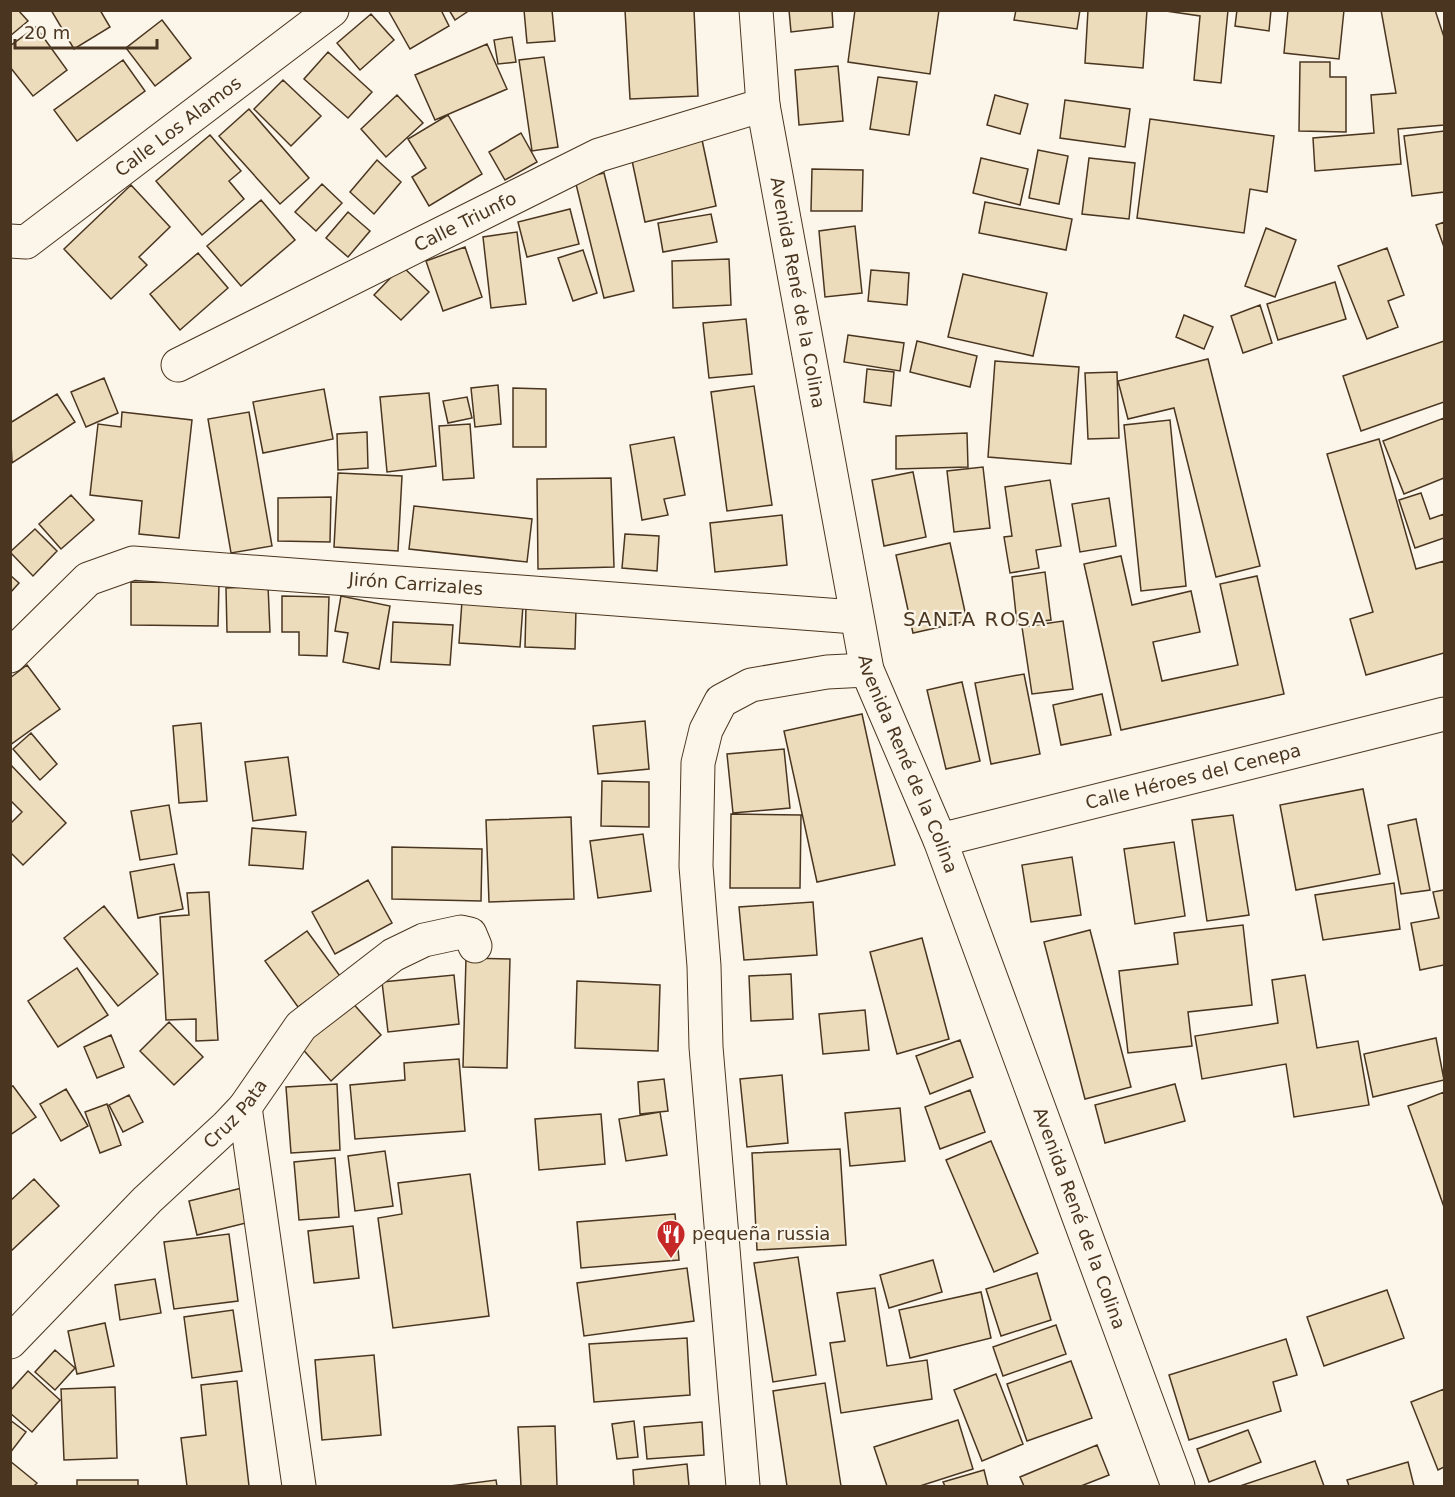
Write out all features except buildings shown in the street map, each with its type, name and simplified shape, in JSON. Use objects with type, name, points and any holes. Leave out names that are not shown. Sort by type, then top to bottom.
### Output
[{"type":"street","name":"Calle Los Alamos","points":[[18,242],[332,10]]},
{"type":"street","name":"Avenida René de la Colina","points":[[756,10],[763,105],[855,616],[867,670],[940,840],[1178,1486]]},
{"type":"street","name":"Calle Triunfo","points":[[178,365],[599,155],[763,105]]},
{"type":"street","name":"Jirón Carrizales","points":[[10,656],[88,579],[133,562],[855,616]]},
{"type":"street","points":[[742,1486],[706,1047],[704,966],[696,866],[698,763],[706,730],[721,701],[751,685],[827,672],[867,670]]},
{"type":"street","name":"Calle Héroes del Cenepa","points":[[940,840],[1444,714]]},
{"type":"street","name":"Cruz Pata","points":[[10,1342],[147,1200],[199,1154],[245,1107],[301,1026],[393,955],[424,940],[461,932],[470,933],[475,946]]},
{"type":"street","points":[[245,1107],[299,1486]]},
{"type":"place","name":"pequeña russia","points":[[671,1260]]},
{"type":"district","name":"SANTA ROSA","points":[[975,619]]}]
